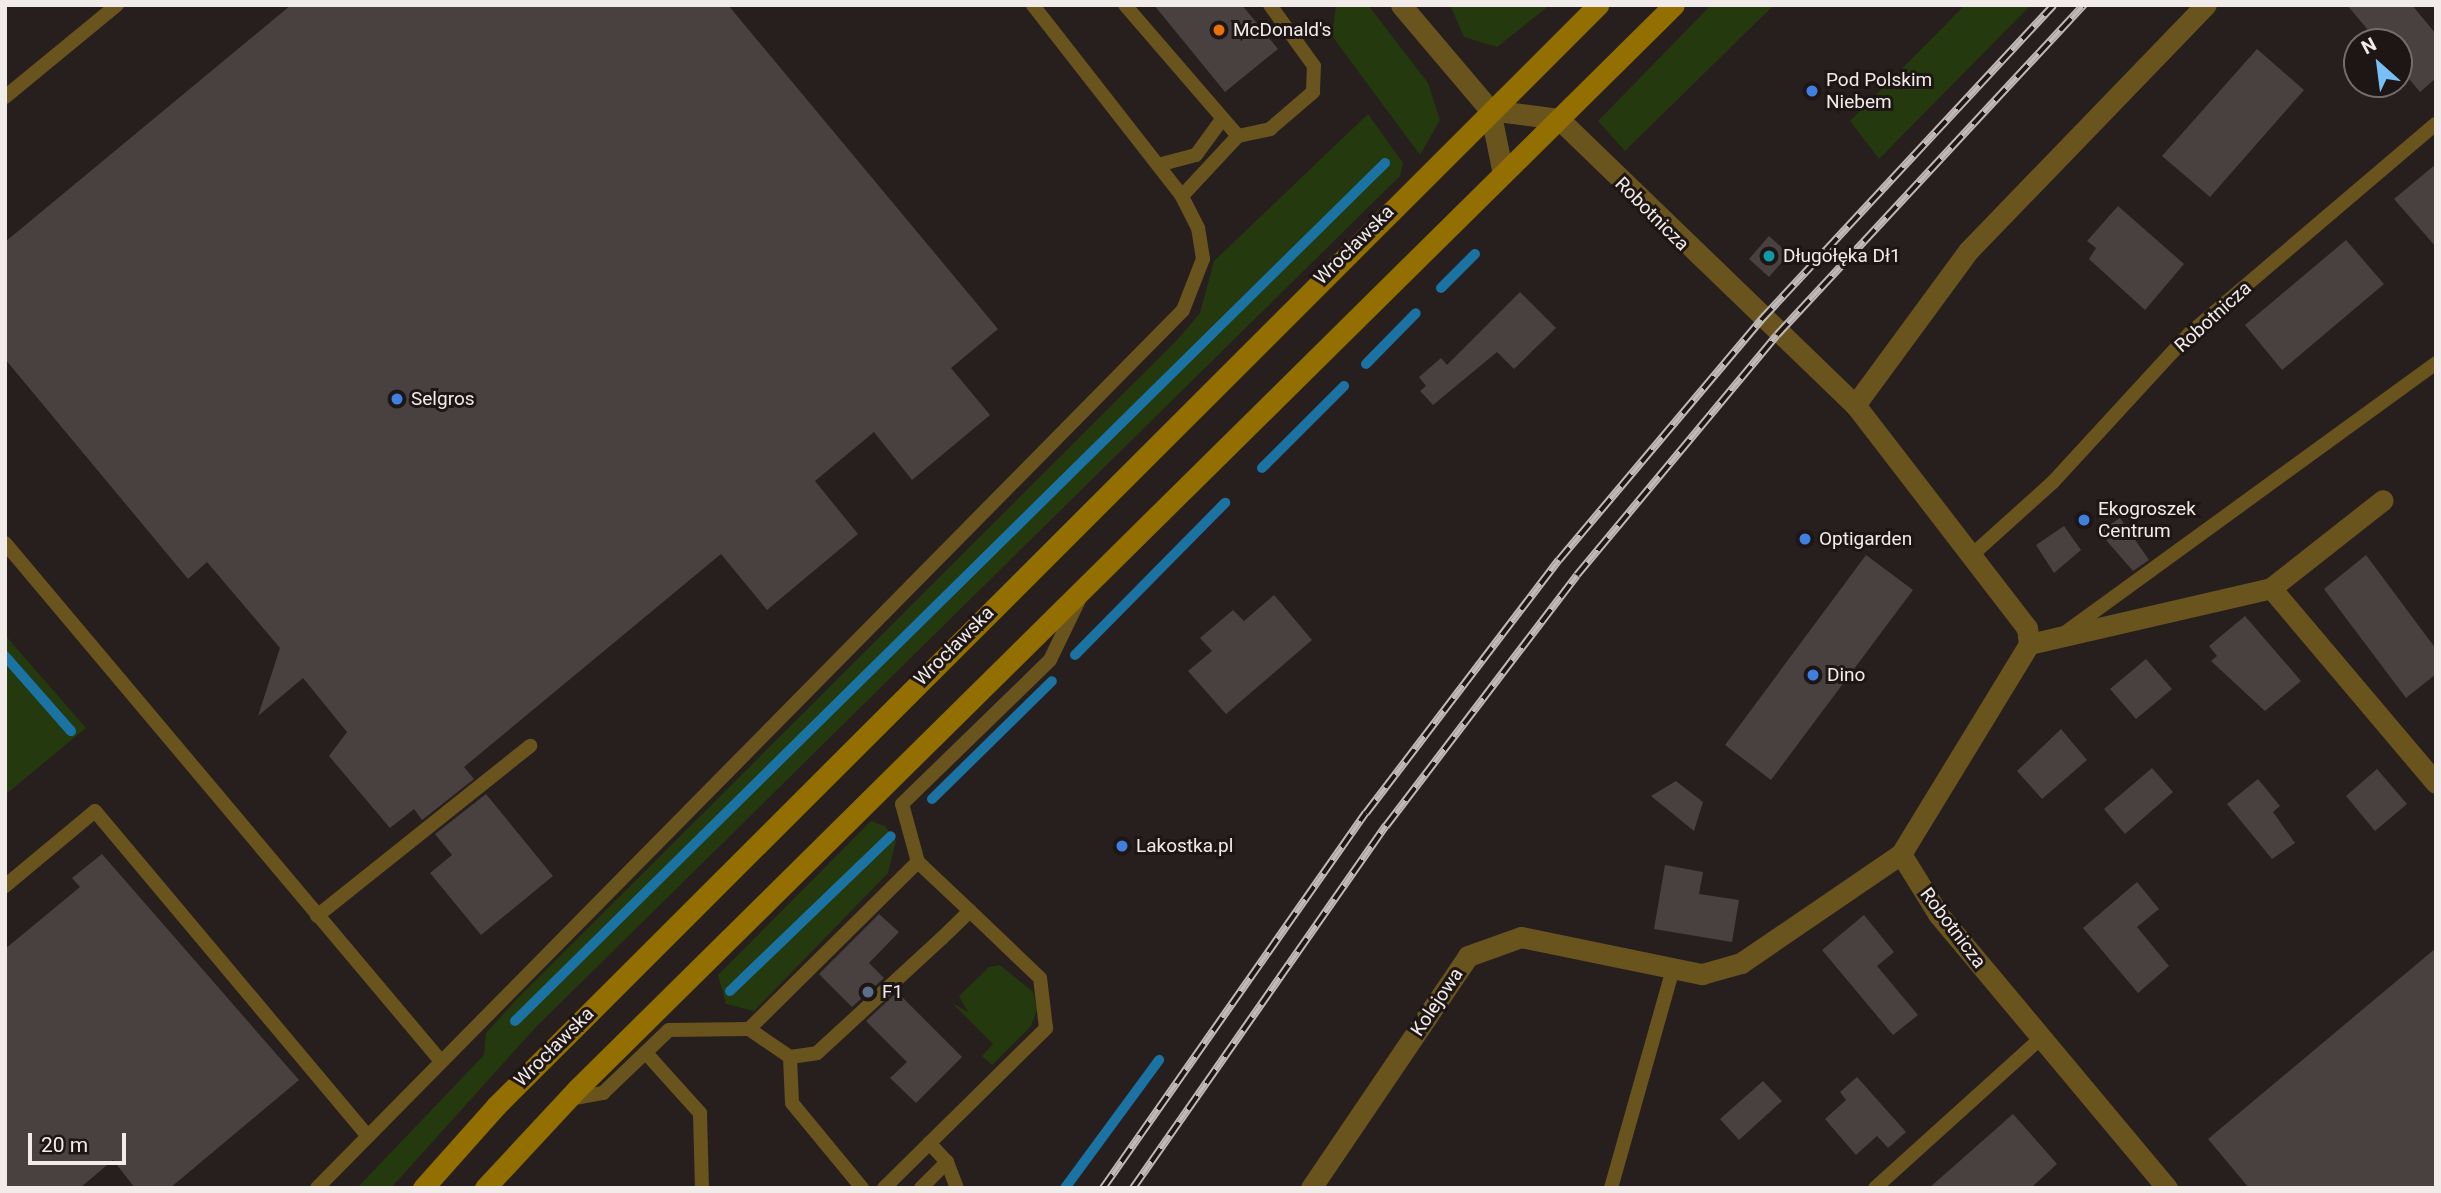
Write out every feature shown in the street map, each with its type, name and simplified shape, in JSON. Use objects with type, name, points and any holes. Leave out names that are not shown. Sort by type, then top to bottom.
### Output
[{"type":"main road","name":"Wrocławska","points":[[423,1188],[505,1096],[1598,5]]},
{"type":"main road","points":[[485,1188],[567,1099],[1080,597],[1674,5]]},
{"type":"street","points":[[1401,5],[1490,110],[1503,174]]},
{"type":"street","points":[[1855,405],[1969,250],[2206,5]]},
{"type":"street","points":[[1490,110],[1559,119]]},
{"type":"street","name":"Robotnicza","points":[[1559,119],[1855,405],[1973,554],[2027,628],[2029,644]]},
{"type":"street","points":[[1901,854],[2029,644],[2271,588],[2383,500]]},
{"type":"street","points":[[2271,588],[2436,783]]},
{"type":"street","name":"Robotnicza","points":[[1901,854],[1938,914],[2167,1188]]},
{"type":"street","name":"Kolejowa","points":[[1311,1188],[1468,956],[1521,937],[1672,973],[1702,974],[1741,963],[1901,854]]},
{"type":"lane","points":[[5,97],[117,5]]},
{"type":"lane","points":[[317,1188],[439,1059],[1167,329],[1192,294],[1203,259],[1182,196],[1032,5]]},
{"type":"lane","points":[[1125,5],[1220,122],[1238,136]]},
{"type":"lane","points":[[1182,196],[1238,136],[1270,128],[1313,92],[1314,66],[1270,5]]},
{"type":"lane","points":[[1158,165],[1195,155],[1220,122]]},
{"type":"lane","name":"Robotnicza","points":[[1973,554],[2053,482],[2190,333],[2436,124]]},
{"type":"lane","points":[[2055,638],[2436,363]]},
{"type":"lane","points":[[5,543],[439,1059]]},
{"type":"lane","points":[[884,1188],[1046,1028],[1040,978],[918,862],[902,804],[1050,660],[1080,597]]},
{"type":"lane","points":[[317,916],[530,746]]},
{"type":"lane","points":[[5,886],[95,811],[366,1134]]},
{"type":"lane","points":[[749,1029],[918,862]]},
{"type":"lane","points":[[567,1099],[603,1093],[669,1030],[749,1029],[790,1057],[817,1053],[836,1040],[970,911]]},
{"type":"lane","points":[[1611,1188],[1672,973]]},
{"type":"lane","points":[[1875,1188],[2042,1037]]},
{"type":"lane","points":[[646,1053],[700,1113],[702,1188]]},
{"type":"lane","points":[[790,1057],[792,1103],[862,1188]]},
{"type":"lane","points":[[929,1143],[947,1162],[957,1188]]},
{"type":"lane","points":[[921,1188],[947,1162]]},
{"type":"green space","points":[[1336,5],[1368,5],[1428,83],[1440,120],[1420,155],[1332,36]]},
{"type":"green space","points":[[1450,5],[1550,5],[1497,47],[1464,37]]},
{"type":"green space","points":[[1711,5],[1774,5],[1625,151],[1598,121]]},
{"type":"green space","points":[[1965,5],[2031,5],[1879,159],[1850,121]]},
{"type":"green space","points":[[1368,114],[1403,163],[1400,176],[535,1028],[391,1188],[357,1188],[484,1055],[486,1033],[516,1000],[1178,339],[1200,313],[1214,261]]},
{"type":"green space","points":[[5,635],[86,728],[5,795]]},
{"type":"green space","points":[[871,821],[885,826],[896,841],[888,873],[754,1011],[726,1004],[718,975]]},
{"type":"green space","points":[[1000,965],[1033,992],[1037,1009],[1031,1026],[992,1065],[982,1056],[993,1044],[952,1003],[968,1012],[959,996],[989,967]]},
{"type":"building","name":"Selgros","points":[[291,5],[728,5],[998,329],[951,368],[990,415],[912,480],[874,432],[815,481],[858,534],[767,610],[721,554],[464,767],[474,779],[422,820],[414,809],[390,828],[329,756],[347,732],[303,678],[258,716],[280,648],[207,562],[188,579],[5,359],[5,242]]},
{"type":"building","name":"McDonald's","points":[[1154,5],[1242,5],[1278,49],[1225,92]]},
{"type":"building","points":[[2347,5],[2412,5],[2436,34],[2436,78],[2420,92],[2413,84],[2413,28],[2366,28]]},
{"type":"building","points":[[2257,49],[2304,90],[2210,197],[2162,156]]},
{"type":"building","points":[[2436,164],[2436,247],[2394,199]]},
{"type":"building","points":[[2118,206],[2184,264],[2145,310],[2089,259],[2096,248],[2087,241]]},
{"type":"building","name":"Długołęka Dł1","points":[[1769,236],[1789,254],[1769,277],[1749,259]]},
{"type":"building","points":[[2346,240],[2384,284],[2282,370],[2245,325]]},
{"type":"building","points":[[1520,292],[1556,328],[1514,369],[1497,352],[1433,405],[1420,391],[1426,386],[1419,377],[1441,358],[1447,365]]},
{"type":"building","points":[[2120,518],[2149,560],[2133,571],[2099,532]]},
{"type":"building","points":[[2064,526],[2081,550],[2054,573],[2036,545]]},
{"type":"building","name":"Dino","points":[[1866,555],[1913,590],[1771,780],[1725,745]]},
{"type":"building","points":[[2366,555],[2436,649],[2436,674],[2406,698],[2324,589]]},
{"type":"building","points":[[1274,595],[1312,640],[1226,714],[1188,671],[1212,651],[1200,638],[1233,610],[1244,621]]},
{"type":"building","points":[[2245,616],[2301,681],[2265,711],[2211,661],[2217,656],[2209,646]]},
{"type":"building","points":[[2146,659],[2172,689],[2136,719],[2110,689]]},
{"type":"building","points":[[2061,729],[2087,760],[2042,799],[2017,771]]},
{"type":"building","points":[[2152,768],[2173,792],[2125,834],[2104,809]]},
{"type":"building","points":[[2377,769],[2407,804],[2375,831],[2346,796]]},
{"type":"building","points":[[2258,779],[2280,806],[2273,812],[2295,843],[2272,859],[2227,804]]},
{"type":"building","points":[[1676,781],[1703,802],[1694,831],[1651,796]]},
{"type":"building","points":[[486,794],[553,876],[481,935],[430,873],[452,855],[435,834]]},
{"type":"building","points":[[102,854],[299,1080],[170,1188],[135,1188],[113,1160],[80,1188],[5,1188],[5,949],[80,887],[72,878]]},
{"type":"building","points":[[1665,865],[1703,872],[1699,894],[1739,900],[1732,942],[1654,929]]},
{"type":"building","points":[[2137,882],[2159,909],[2137,927],[2169,966],[2138,993],[2083,928]]},
{"type":"building","points":[[879,914],[899,932],[869,963],[884,978],[852,1007],[819,974]]},
{"type":"building","points":[[1864,915],[1894,952],[1877,966],[1918,1015],[1893,1035],[1822,950]]},
{"type":"building","points":[[2436,948],[2436,1188],[2249,1188],[2208,1139]]},
{"type":"building","points":[[897,992],[962,1057],[916,1103],[890,1078],[907,1062],[866,1021]]},
{"type":"building","points":[[1857,1077],[1906,1132],[1888,1148],[1877,1136],[1856,1155],[1825,1119],[1846,1100],[1840,1092]]},
{"type":"building","points":[[1763,1081],[1782,1101],[1739,1140],[1720,1119]]},
{"type":"building","points":[[2013,1114],[2057,1164],[2031,1188],[1929,1188]]},
{"type":"waterway","points":[[515,1021],[1385,163]]},
{"type":"waterway","points":[[1441,288],[1475,254]]},
{"type":"waterway","points":[[1366,364],[1416,313]]},
{"type":"waterway","points":[[1262,468],[1344,386]]},
{"type":"waterway","points":[[1075,655],[1225,503]]},
{"type":"waterway","points":[[5,656],[71,731]]},
{"type":"waterway","points":[[932,799],[1052,681]]},
{"type":"waterway","points":[[730,991],[891,836]]},
{"type":"waterway","points":[[1065,1188],[1159,1060]]},
{"type":"railway","points":[[1103,1188],[1366,813],[1559,560],[1761,320],[2054,5]]},
{"type":"railway","points":[[1133,1188],[1386,826],[1577,575],[1777,335],[2084,5]]},
{"type":"place","name":"McDonald's","points":[[1219,30]]},
{"type":"place","name":"Pod Polskim Niebem","points":[[1812,91]]},
{"type":"place","name":"Długołęka Dł1","points":[[1769,256]]},
{"type":"place","name":"Selgros","points":[[397,399]]},
{"type":"place","name":"Ekogroszek Centrum","points":[[2084,520]]},
{"type":"place","name":"Optigarden","points":[[1805,539]]},
{"type":"place","name":"Dino","points":[[1813,675]]},
{"type":"place","name":"Lakostka.pl","points":[[1122,846]]},
{"type":"place","name":"F1","points":[[868,992]]}]
